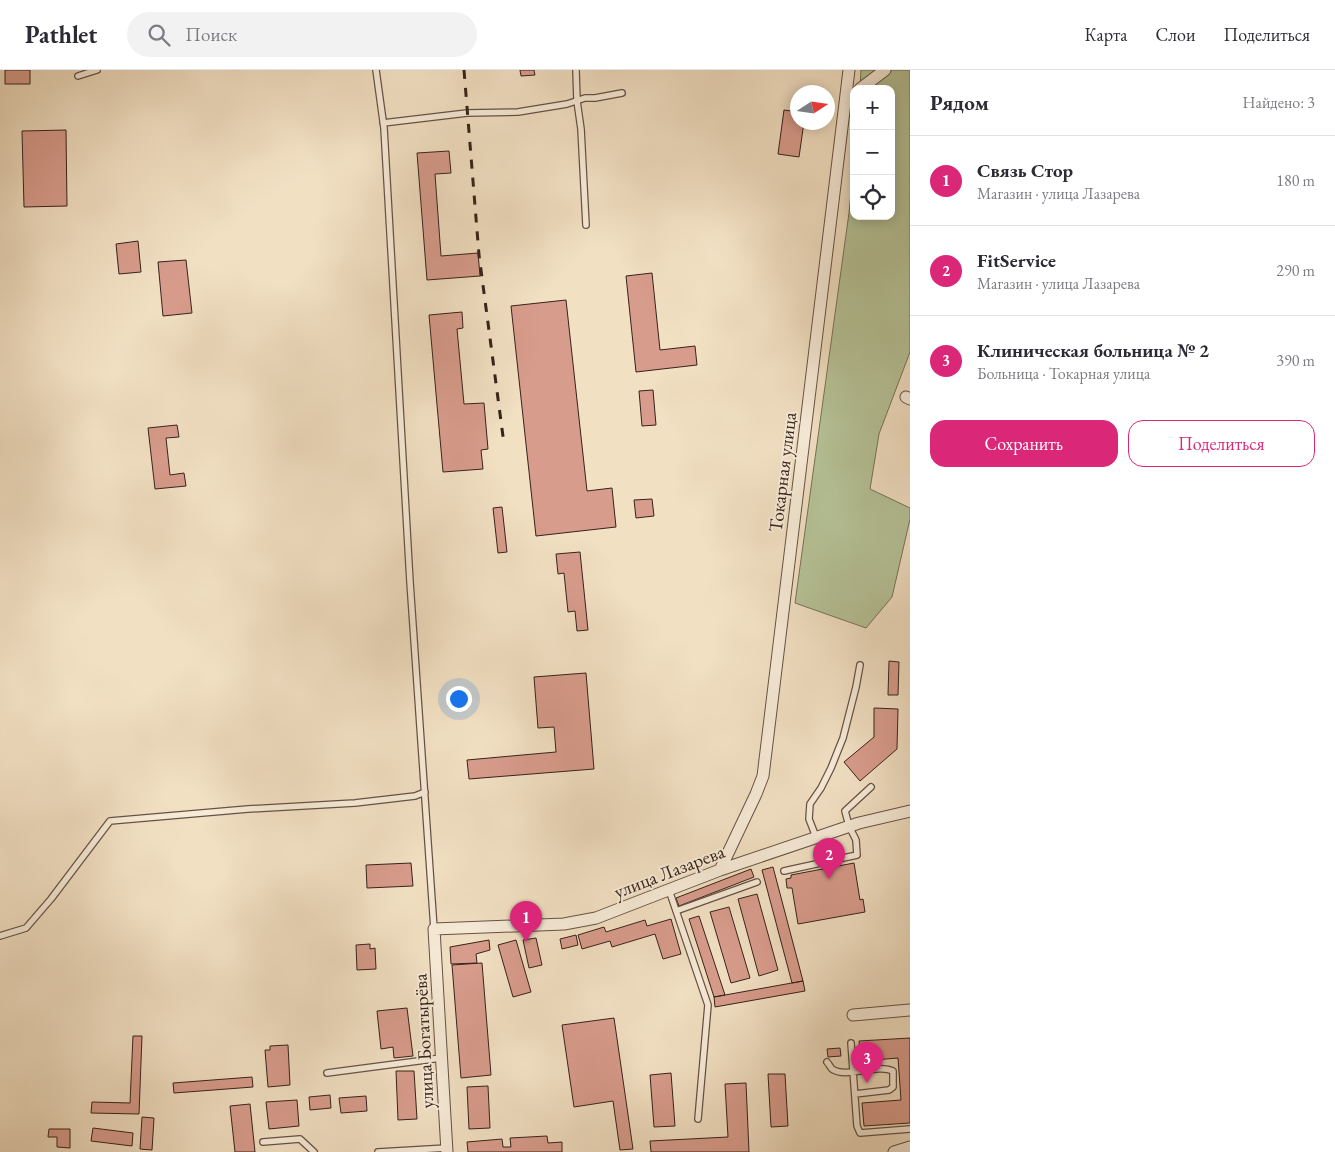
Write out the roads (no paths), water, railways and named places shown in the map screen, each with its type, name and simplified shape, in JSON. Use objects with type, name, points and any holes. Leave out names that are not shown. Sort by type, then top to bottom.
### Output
[{"type":"street","name":"Токарная улица","points":[[720,870],[763,776],[849,70]]},
{"type":"street","points":[[865,85],[885,70]]},
{"type":"street","points":[[844,104],[850,99]]},
{"type":"street","name":"улица Лазарева","points":[[434,929],[564,924],[596,918],[720,870],[849,826],[910,811]]},
{"type":"street","name":"улица Богатырёва","points":[[434,929],[441,1058],[443,1151]]},
{"type":"street","points":[[853,1015],[910,1010]]},
{"type":"street","points":[[894,1152],[910,1147]]},
{"type":"lane","points":[[78,76],[97,70]]},
{"type":"lane","points":[[376,70],[383,123],[410,582],[434,929]]},
{"type":"lane","points":[[576,70],[586,225]]},
{"type":"lane","points":[[383,123],[467,113],[518,112],[567,104],[585,98],[622,93]]},
{"type":"lane","points":[[816,838],[810,819],[810,804],[824,782],[843,738],[860,665]]},
{"type":"lane","points":[[784,871],[857,855],[856,840],[849,826],[845,811],[871,787]]},
{"type":"lane","points":[[0,936],[26,928],[51,899],[110,822],[248,809],[355,803],[415,796],[425,792]]},
{"type":"lane","points":[[676,911],[757,882]]},
{"type":"lane","points":[[668,890],[708,1005],[698,1119]]},
{"type":"lane","points":[[851,1043],[857,1126],[860,1133],[910,1129]]},
{"type":"lane","points":[[327,1073],[441,1058]]},
{"type":"lane","points":[[827,1062],[838,1071],[853,1072],[885,1068],[893,1071],[893,1087],[889,1090],[855,1094]]},
{"type":"lane","points":[[263,1142],[300,1139],[314,1152]]},
{"type":"lane","points":[[378,1152],[443,1151]]},
{"type":"railway","points":[[464,70],[479,255],[504,444]]},
{"type":"place","name":"FitService","points":[[829,879]]},
{"type":"place","name":"Связь Стор","points":[[526,942]]},
{"type":"place","name":"Клиническая больница № 2","points":[[867,1083]]}]
